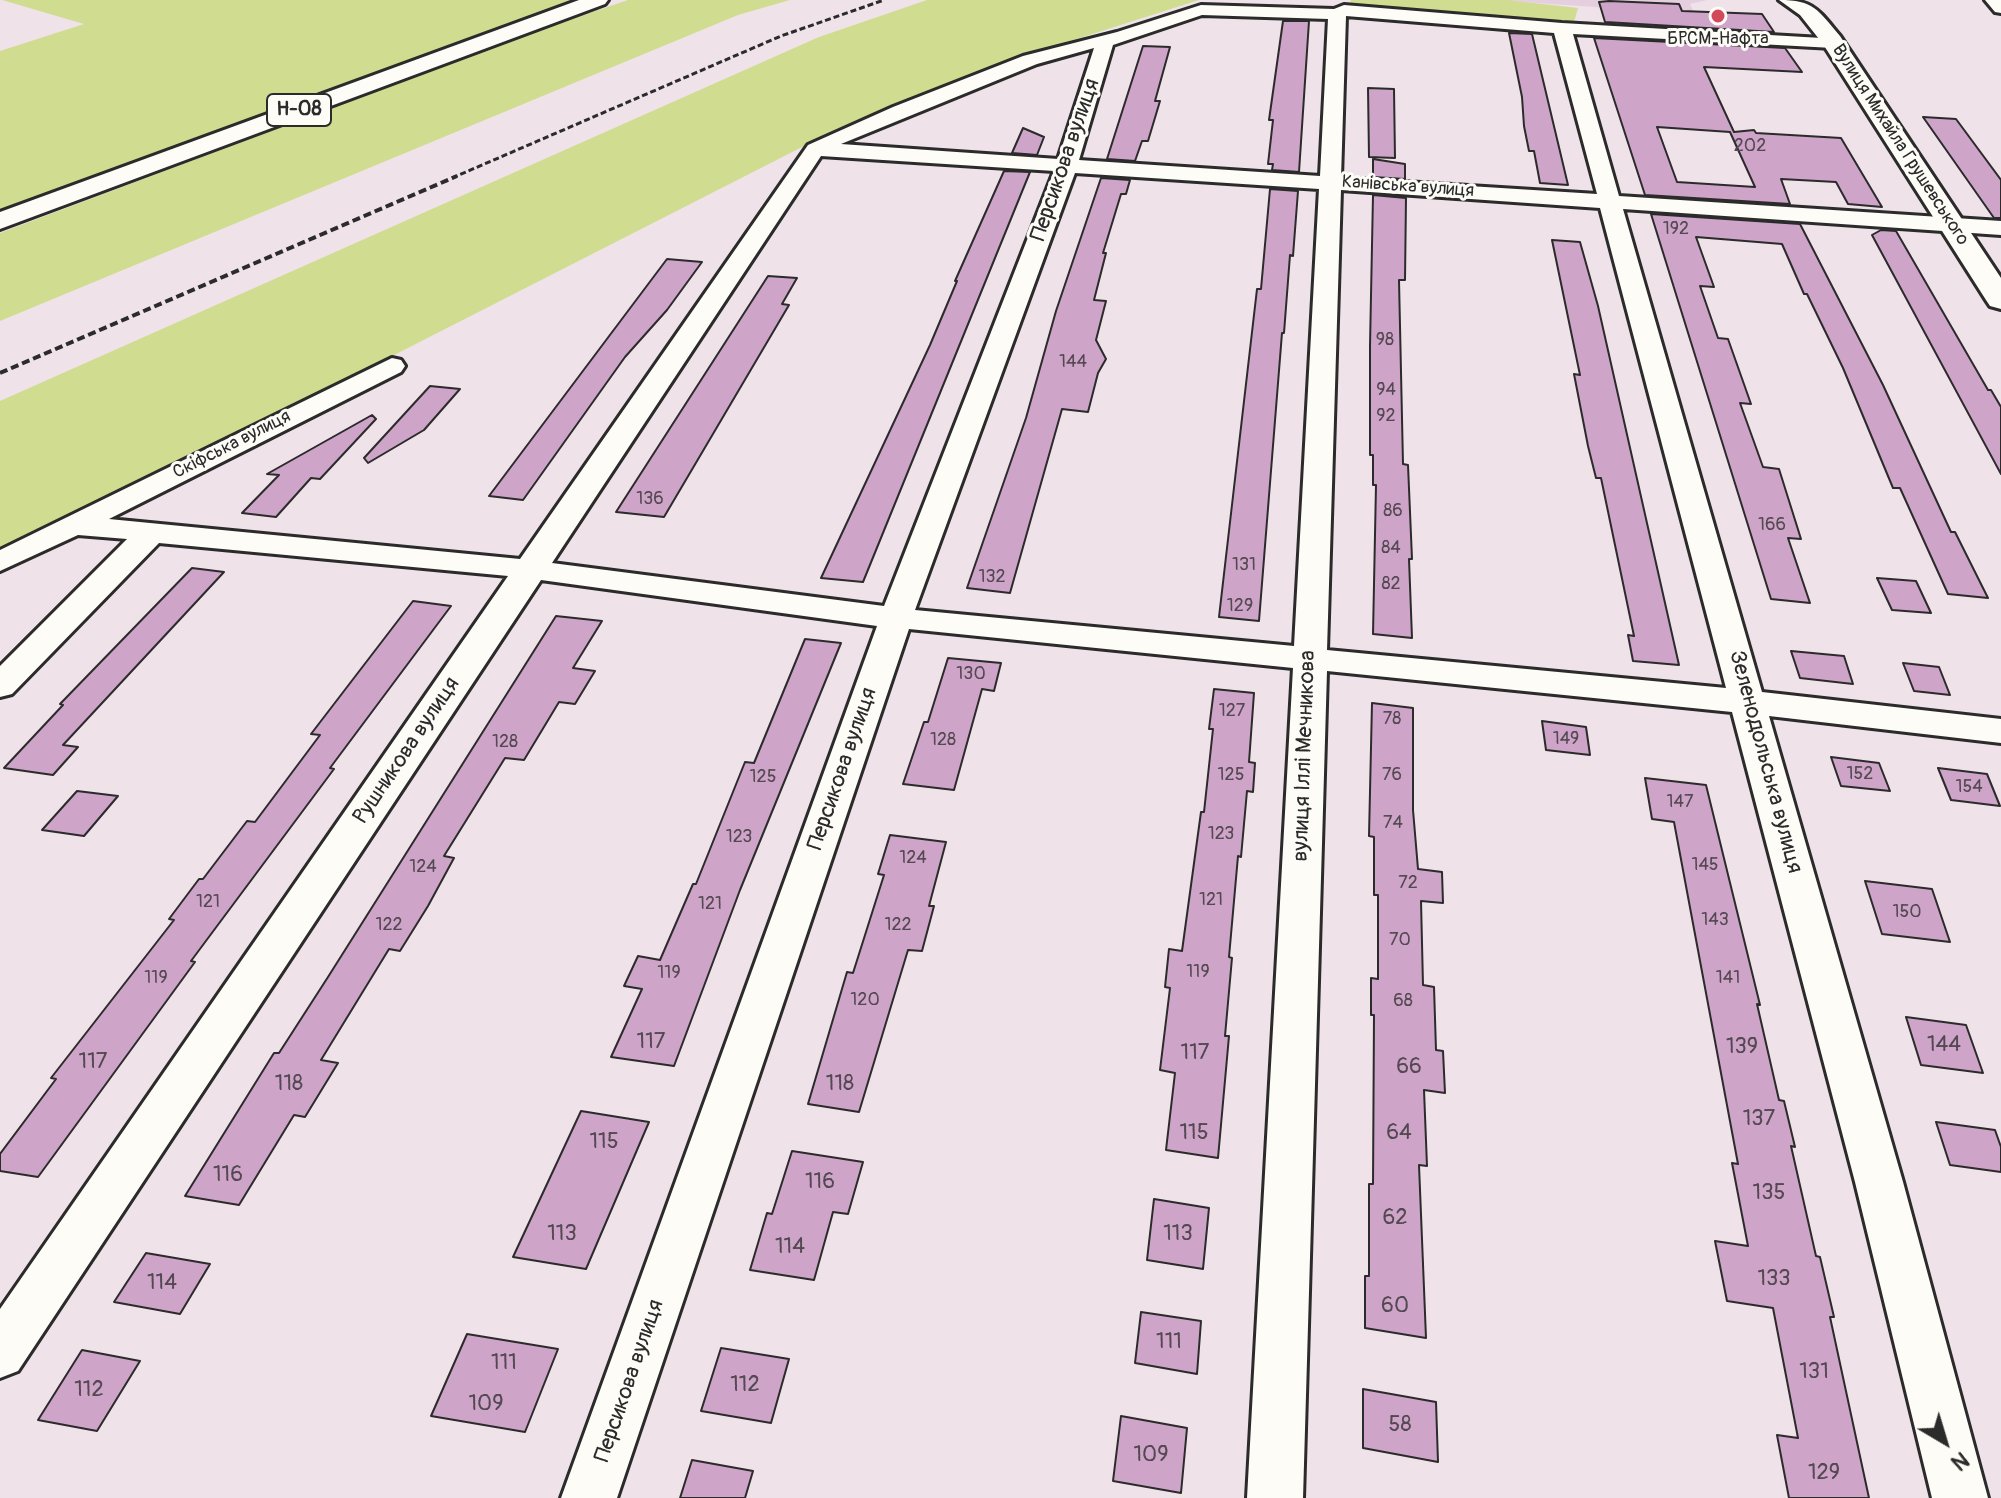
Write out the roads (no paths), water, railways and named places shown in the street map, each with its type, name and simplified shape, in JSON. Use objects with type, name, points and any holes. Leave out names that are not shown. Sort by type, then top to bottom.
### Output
[{"type":"main road","name":"Н-08","points":[[0,221],[598,0]]},
{"type":"main road","name":"Вулиця Михайла Грушевського","points":[[1799,4],[1833,43],[2001,300]]},
{"type":"street","points":[[1993,0],[2001,8]]},
{"type":"street","points":[[815,149],[914,105],[1030,60],[1201,10],[1337,14],[1344,10],[1562,28],[1833,43]]},
{"type":"street","name":"вулиця Іллі Мечникова","points":[[1275,1498],[1337,14]]},
{"type":"street","name":"Зеленодольська вулиця","points":[[1562,28],[1879,1182],[1960,1498]]},
{"type":"street","name":"Персикова вулиця","points":[[589,1498],[896,618],[1066,167],[1110,39]]},
{"type":"street","name":"Канівська вулиця","points":[[815,149],[2001,228]]},
{"type":"street","name":"Рушникова вулиця","points":[[0,1353],[815,149]]},
{"type":"street","name":"Скіфська вулиця","points":[[0,562],[392,366]]},
{"type":"street","points":[[72,525],[528,569],[896,618],[1748,702],[2001,731]]},
{"type":"street","points":[[0,686],[151,533]]},
{"type":"railway","points":[[452,178],[781,36],[884,0]]},
{"type":"railway","points":[[0,373],[457,176]]},
{"type":"place","name":"БРСМ-Нафта","points":[[1718,16]]}]
